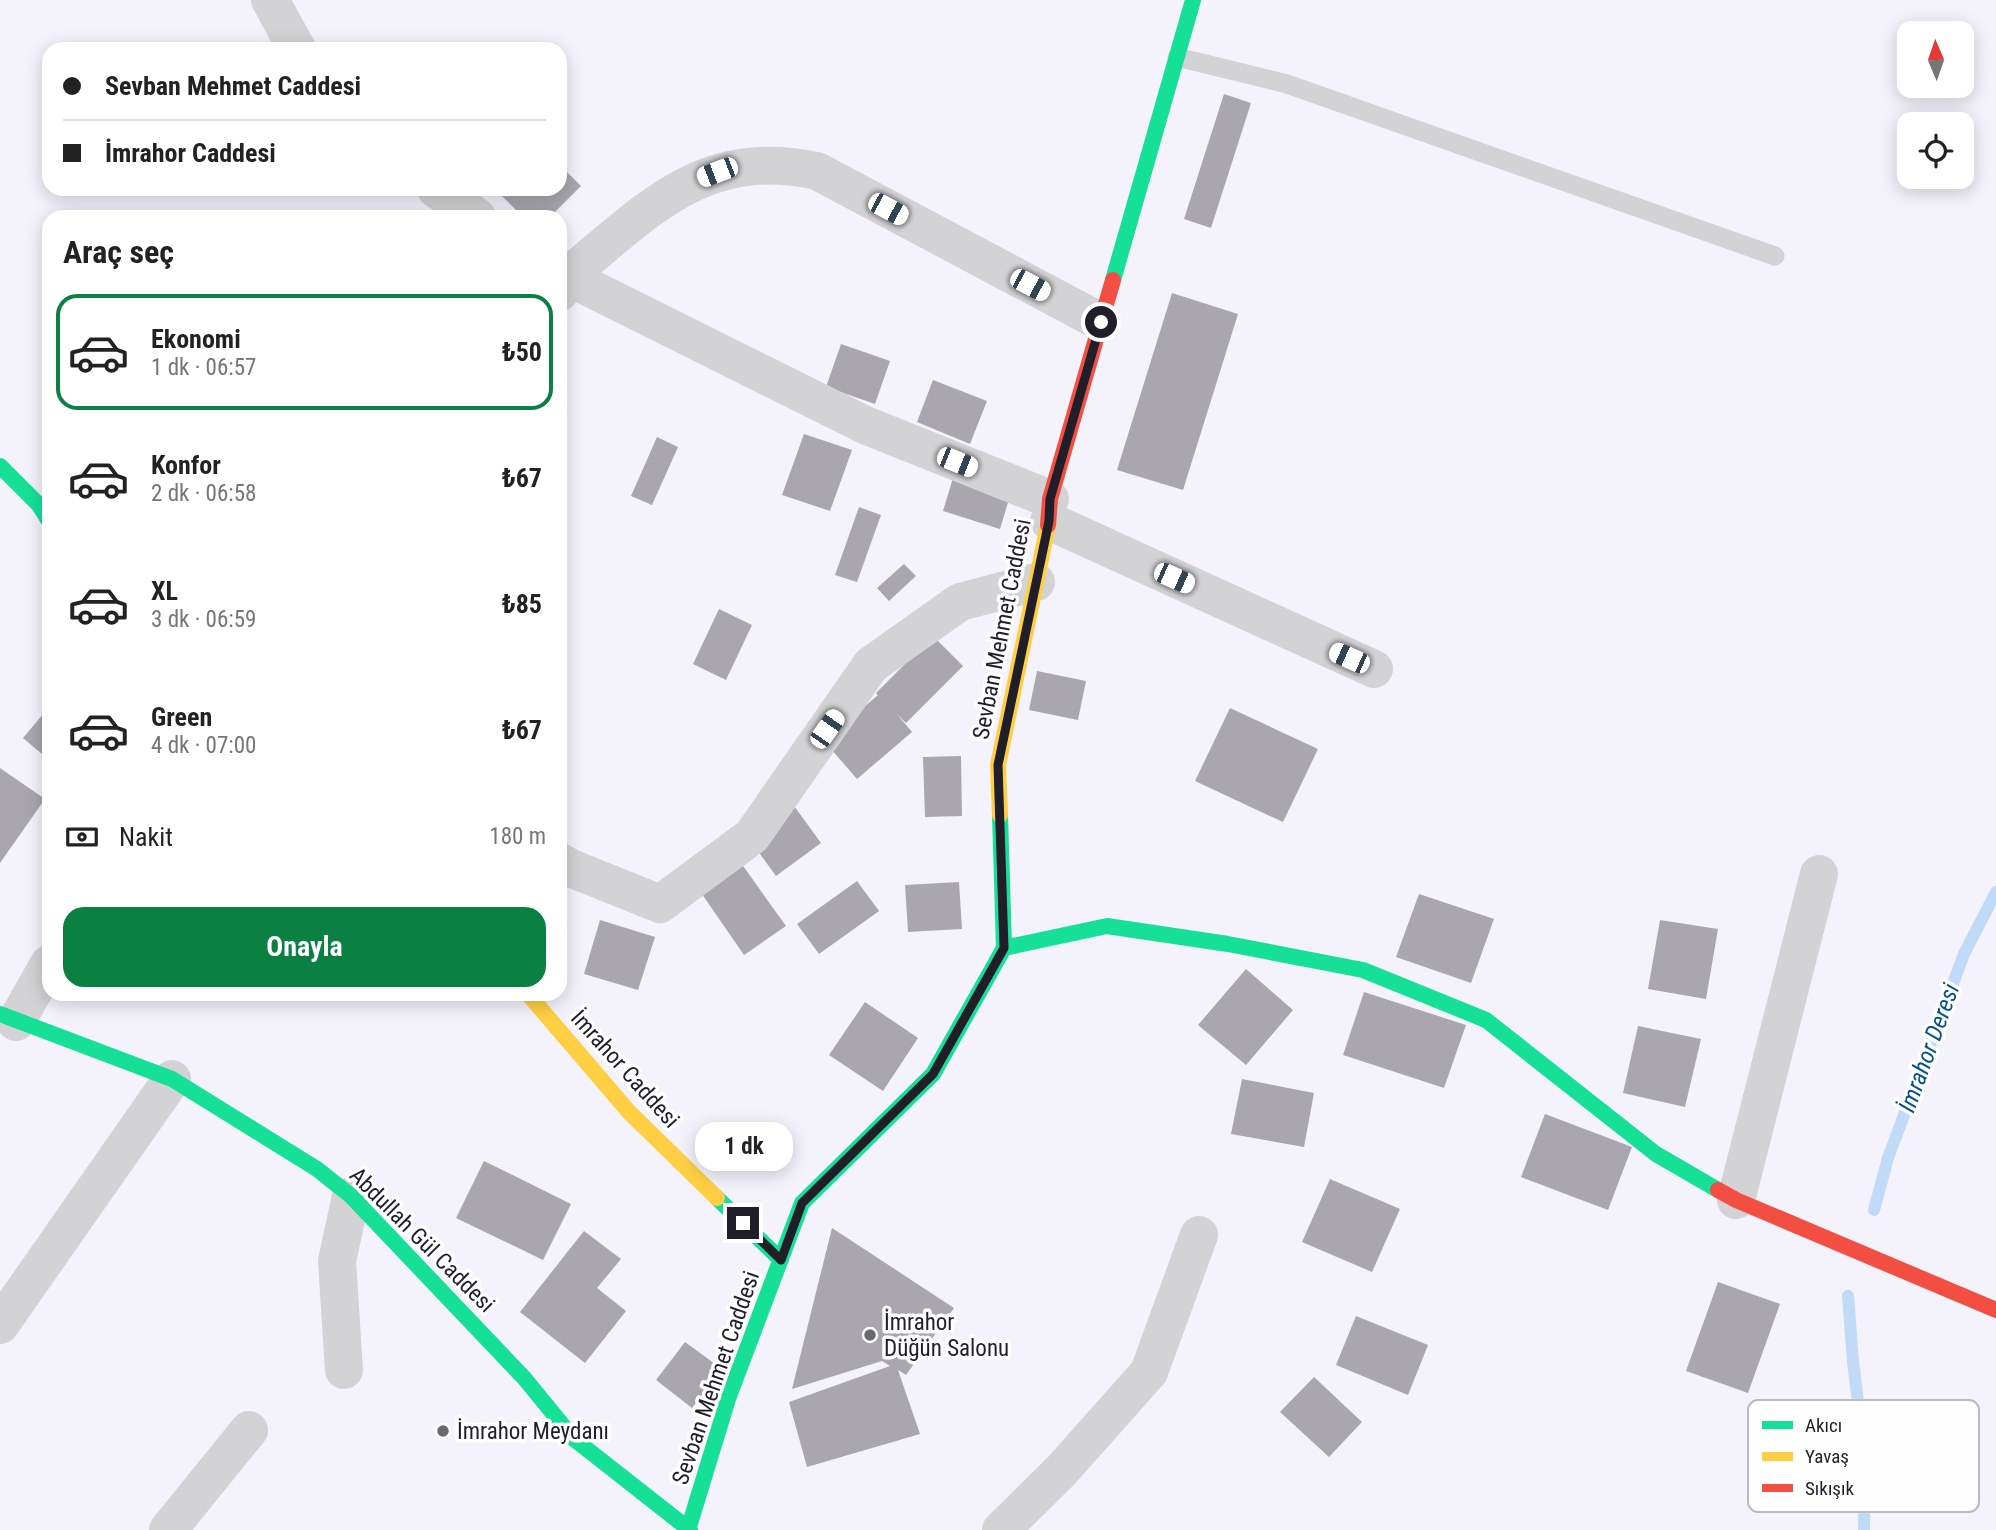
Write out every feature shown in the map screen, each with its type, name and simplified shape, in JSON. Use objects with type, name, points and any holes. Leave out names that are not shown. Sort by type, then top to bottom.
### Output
[{"type":"street","points":[[270,0],[293,42]]},
{"type":"street","name":"Sevban Mehmet Caddesi","points":[[689,1530],[728,1399],[802,1203],[933,1074],[1004,948],[998,765],[1049,510],[1193,0]]},
{"type":"street","points":[[567,277],[670,194],[692,181],[743,166],[792,166],[817,171],[1101,322]]},
{"type":"street","points":[[446,196],[467,210]]},
{"type":"street","points":[[567,283],[1049,510],[1374,669]]},
{"type":"street","points":[[0,466],[42,510]]},
{"type":"street","points":[[567,866],[660,904],[752,836],[871,665],[960,602],[1036,582]]},
{"type":"street","points":[[1736,1200],[1819,874]]},
{"type":"street","points":[[1004,948],[1107,926],[1228,944],[1363,970],[1486,1020],[1656,1154],[1736,1200],[1996,1310]]},
{"type":"street","points":[[8,1018],[42,973]]},
{"type":"street","name":"İmrahor Caddesi","points":[[534,1001],[628,1112],[781,1260]]},
{"type":"street","name":"Abdullah Gül Caddesi","points":[[8,1018],[172,1079],[317,1168],[351,1196],[525,1379],[574,1439],[689,1530]]},
{"type":"street","points":[[0,1325],[172,1079]]},
{"type":"street","points":[[344,1370],[337,1261],[351,1196]]},
{"type":"street","points":[[1001,1530],[1061,1471],[1149,1372],[1199,1235]]},
{"type":"street","points":[[168,1530],[249,1430]]},
{"type":"lane","points":[[1177,57],[1287,84],[1774,256]]},
{"type":"building","points":[[1224,94],[1251,103],[1211,228],[1184,219]]},
{"type":"building","points":[[567,172],[581,186],[557,210],[516,210],[502,196],[567,196]]},
{"type":"building","points":[[1172,293],[1238,314],[1183,490],[1117,470]]},
{"type":"building","points":[[841,344],[890,361],[875,404],[826,387]]},
{"type":"building","points":[[933,380],[987,401],[970,444],[917,422]]},
{"type":"building","points":[[804,434],[852,450],[830,511],[782,495]]},
{"type":"building","points":[[657,437],[678,447],[652,505],[631,496]]},
{"type":"building","points":[[959,458],[1016,476],[1000,529],[943,511]]},
{"type":"building","points":[[859,507],[881,515],[857,582],[835,575]]},
{"type":"building","points":[[904,564],[916,576],[889,601],[877,588]]},
{"type":"building","points":[[719,609],[752,625],[726,680],[693,664]]},
{"type":"building","points":[[933,636],[963,666],[906,723],[896,713],[912,732],[857,779],[824,741],[878,695],[876,693]]},
{"type":"building","points":[[1037,671],[1086,681],[1078,720],[1029,710]]},
{"type":"building","points":[[1230,708],[1318,749],[1283,822],[1195,781]]},
{"type":"building","points":[[42,715],[42,754],[23,738]]},
{"type":"building","points":[[961,756],[962,816],[925,817],[923,757]]},
{"type":"building","points":[[0,768],[42,797],[42,803],[0,863]]},
{"type":"building","points":[[789,799],[821,843],[776,876],[744,832]]},
{"type":"building","points":[[736,856],[786,926],[744,955],[695,884]]},
{"type":"building","points":[[857,881],[879,911],[819,954],[797,924]]},
{"type":"building","points":[[959,882],[962,929],[908,932],[905,885]]},
{"type":"building","points":[[1419,894],[1494,919],[1471,983],[1396,957]]},
{"type":"building","points":[[600,920],[655,937],[638,990],[584,974]]},
{"type":"building","points":[[1660,920],[1718,929],[1706,999],[1648,989]]},
{"type":"building","points":[[1246,969],[1293,1010],[1246,1065],[1198,1025]]},
{"type":"building","points":[[1364,992],[1466,1025],[1444,1088],[1343,1055]]},
{"type":"building","points":[[865,1002],[918,1038],[883,1091],[829,1055]]},
{"type":"building","points":[[1638,1026],[1701,1039],[1685,1107],[1623,1093]]},
{"type":"building","points":[[1242,1079],[1314,1093],[1304,1147],[1231,1134]]},
{"type":"building","points":[[1545,1114],[1632,1147],[1608,1210],[1521,1177]]},
{"type":"building","points":[[484,1161],[571,1204],[543,1260],[456,1218]]},
{"type":"building","points":[[1330,1179],[1400,1209],[1372,1272],[1302,1242]]},
{"type":"building","name":"İmrahor Düğün Salonu","points":[[832,1228],[954,1308],[906,1375],[898,1370],[920,1434],[807,1467],[789,1402],[890,1366],[882,1361],[792,1389]]},
{"type":"building","points":[[584,1231],[621,1259],[597,1288],[626,1311],[585,1363],[520,1312]]},
{"type":"building","points":[[1718,1282],[1780,1304],[1748,1393],[1686,1371]]},
{"type":"building","points":[[1356,1316],[1428,1345],[1408,1395],[1336,1365]]},
{"type":"building","points":[[685,1342],[722,1369],[692,1408],[656,1380]]},
{"type":"building","points":[[1314,1377],[1362,1422],[1329,1457],[1280,1412]]},
{"type":"waterway","name":"İmrahor Deresi","points":[[1874,1210],[1888,1158],[1964,954],[1996,892]]},
{"type":"waterway","name":"İmrahor Deresi","points":[[1848,1296],[1858,1400]]},
{"type":"waterway","name":"İmrahor Deresi","points":[[1864,1512],[1864,1530]]},
{"type":"traffic: fast","points":[[1113,280],[1193,0]]},
{"type":"traffic: fast","points":[[0,466],[42,510]]},
{"type":"traffic: fast","points":[[688,1530],[728,1399],[802,1203],[933,1074],[1004,948],[1000,815]]},
{"type":"traffic: fast","points":[[1004,948],[1107,926],[1228,944],[1363,970],[1486,1020],[1656,1154],[1718,1190]]},
{"type":"traffic: fast","points":[[0,1014],[172,1079],[317,1169],[351,1196],[525,1379],[574,1439],[690,1530]]},
{"type":"traffic: fast","points":[[717,1198],[781,1260]]},
{"type":"traffic: slow","points":[[1000,815],[998,765],[1048,525]]},
{"type":"traffic: slow","points":[[534,1001],[629,1112],[717,1198]]},
{"type":"traffic: jam","points":[[1048,525],[1050,499],[1113,280]]},
{"type":"traffic: jam","points":[[1718,1190],[1996,1310]]},
{"type":"place","name":"İmrahor Düğün Salonu","points":[[870,1335]]},
{"type":"place","name":"İmrahor Meydanı","points":[[443,1431]]},
{"type":"route","points":[[743,1223],[781,1260],[802,1203],[933,1074],[1004,948],[998,765],[1049,521],[1050,499],[1101,322]]}]
